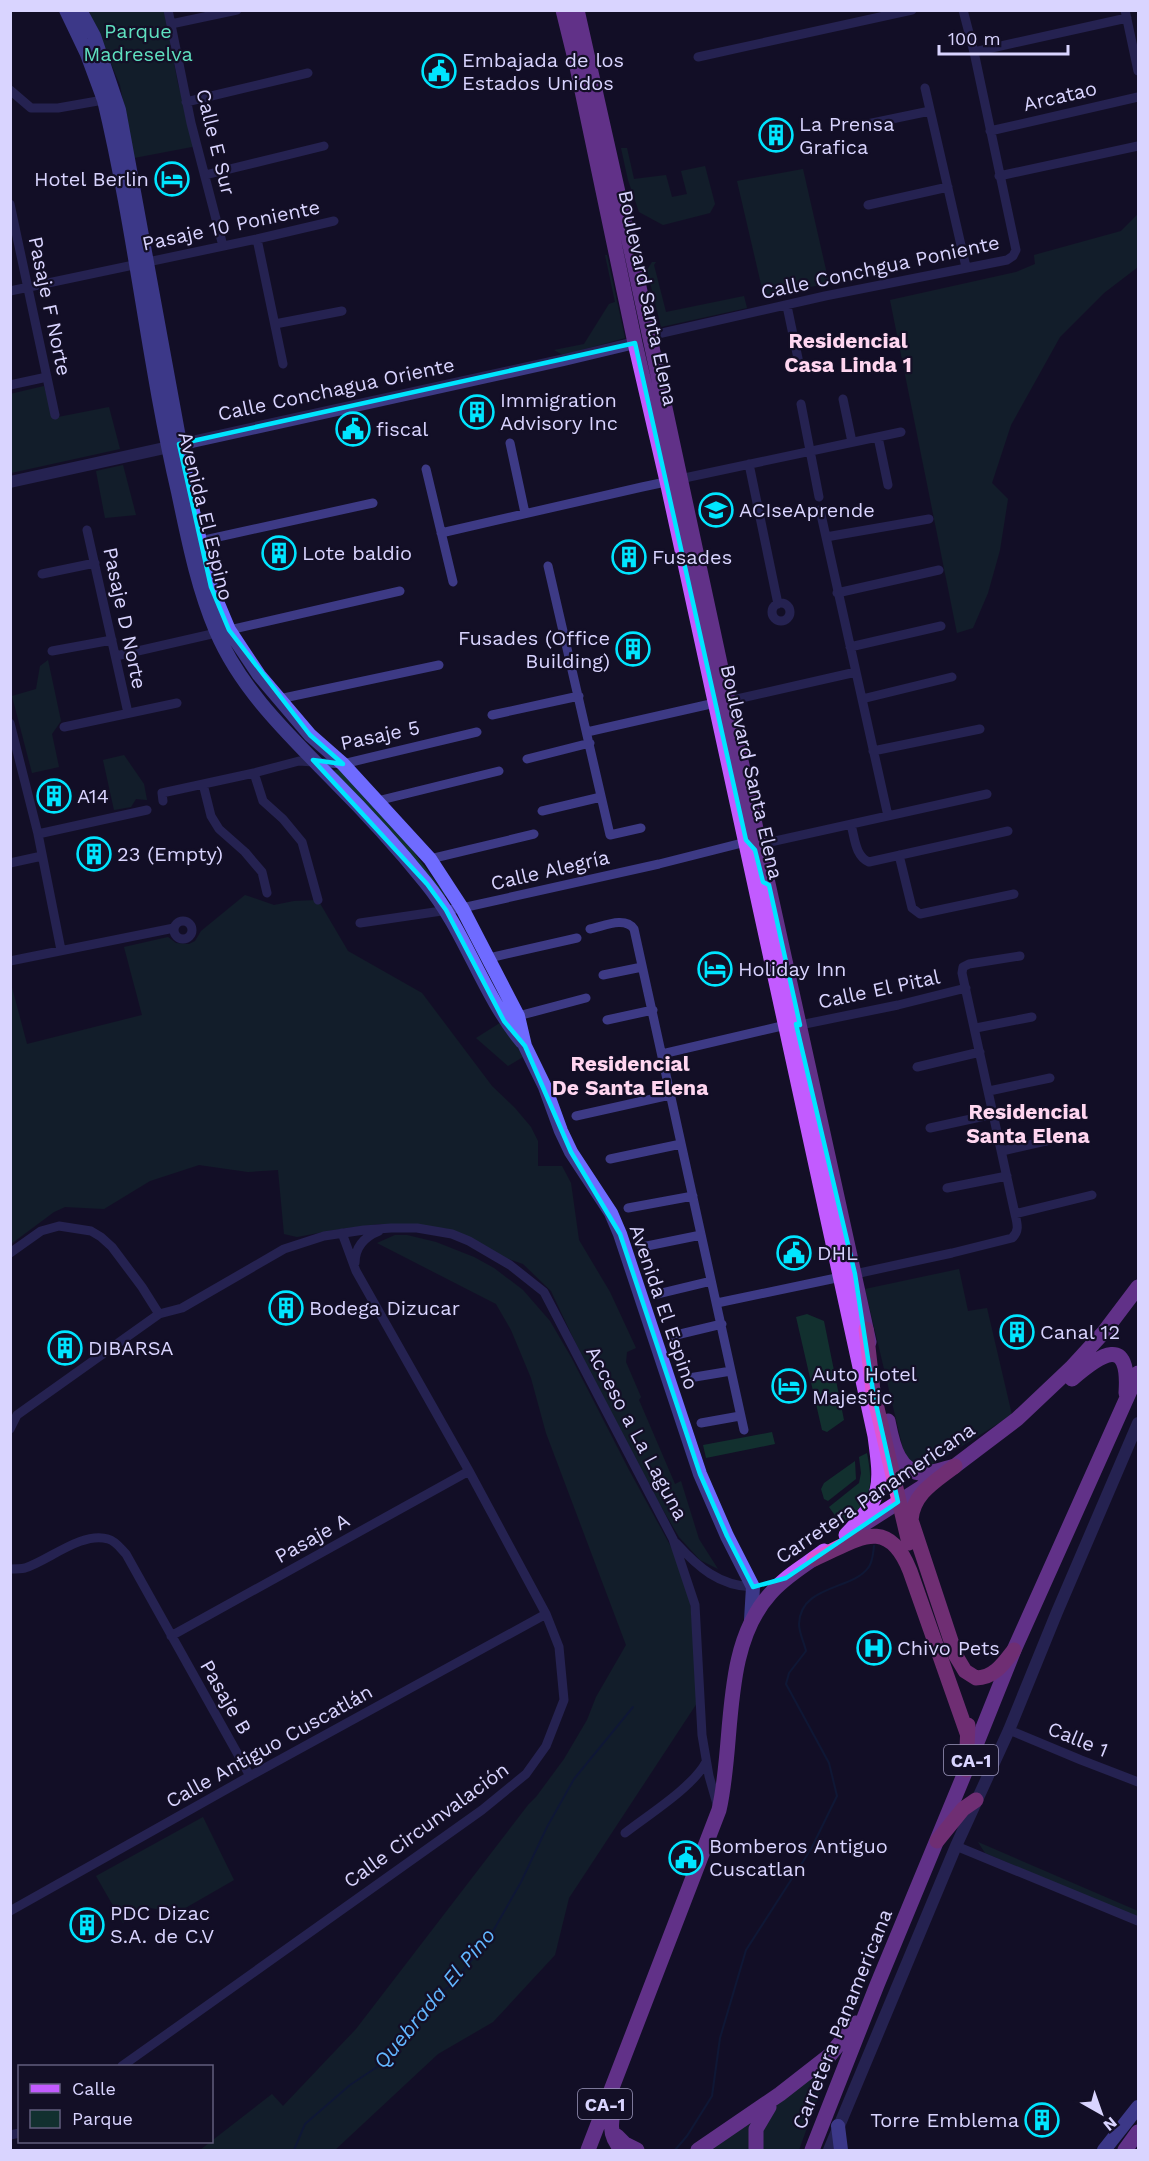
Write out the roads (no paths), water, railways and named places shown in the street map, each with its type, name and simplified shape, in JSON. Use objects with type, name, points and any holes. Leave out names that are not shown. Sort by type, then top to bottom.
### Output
[{"type":"highway","points":[[866,1329],[873,1391],[909,1543],[968,1719],[966,1770]]},
{"type":"highway","points":[[956,1466],[921,1493],[913,1506],[910,1520],[956,1656],[965,1671],[976,1678],[991,1675],[1014,1650]]},
{"type":"highway","points":[[814,1559],[874,1535],[887,1538],[898,1548],[910,1571],[967,1734]]},
{"type":"highway","points":[[937,1841],[963,1809],[976,1800]]},
{"type":"main road","name":"Avenida El Espino","points":[[66,10],[109,99]]},
{"type":"main road","name":"Avenida El Espino","points":[[80,10],[94,36],[109,99],[141,263],[196,573],[245,681],[279,727],[391,842],[446,910],[504,1021],[525,1046]]},
{"type":"main road","name":"Boulevard Santa Elena","points":[[563,10],[578,67],[624,284],[642,340],[754,843],[777,983],[798,1036],[807,1071],[812,1081],[848,1276],[875,1436],[879,1474],[876,1497],[863,1517],[846,1535]]},
{"type":"main road","name":"Boulevard Santa Elena","points":[[577,10],[633,259],[642,340],[639,344],[645,351],[654,387],[663,400],[674,480]]},
{"type":"main road","name":"Avenida El Espino","points":[[173,445],[223,631],[310,735],[343,764],[430,859],[462,908],[489,958],[518,1016],[525,1046],[545,1087],[571,1152],[611,1213],[700,1474],[727,1536],[753,1587]]},
{"type":"main road","name":"Boulevard Santa Elena","points":[[722,702],[737,801],[743,806],[751,838],[757,844],[754,843]]},
{"type":"main road","name":"Boulevard Santa Elena","points":[[754,843],[769,885],[793,1025],[848,1276],[866,1329],[896,1453],[902,1463],[919,1473],[956,1466]]},
{"type":"main road","name":"Carretera Panamericana","points":[[588,2151],[719,1810],[727,1764],[736,1670],[751,1620],[771,1592],[786,1578],[846,1535],[956,1466],[1029,1409],[1098,1339],[1138,1287]]},
{"type":"main road","points":[[1029,1409],[1096,1359],[1110,1354],[1119,1357],[1124,1363],[1126,1379],[1124,1405]]},
{"type":"main road","name":"Carretera Panamericana","points":[[812,2151],[1014,1650],[1138,1373]]},
{"type":"main road","points":[[751,1620],[753,1587],[786,1578]]},
{"type":"main road","points":[[622,2151],[614,2140],[610,2126],[653,1980]]},
{"type":"main road","points":[[698,2151],[780,2094],[839,2046],[852,2029],[877,1985]]},
{"type":"main road","points":[[580,2151],[622,2058]]},
{"type":"main road","points":[[756,2151],[755,2136],[758,2123],[780,2094]]},
{"type":"main road","points":[[1104,2151],[1138,2107]]},
{"type":"main road","points":[[1114,2151],[1138,2118]]},
{"type":"main road","points":[[610,2126],[620,2140],[638,2151]]},
{"type":"main road","points":[[838,2126],[841,2151]]},
{"type":"main road","points":[[1125,2151],[1138,2132]]},
{"type":"street","name":"Calle E Sur","points":[[168,10],[186,102],[223,246]]},
{"type":"street","points":[[171,24],[237,10]]},
{"type":"street","points":[[698,57],[912,10]]},
{"type":"street","name":"Calle Conchgua Poniente","points":[[642,340],[825,296],[1007,260],[1013,256],[1016,250],[963,10]]},
{"type":"street","points":[[974,52],[1126,14],[1138,71]]},
{"type":"street","points":[[186,102],[308,73]]},
{"type":"street","points":[[925,88],[966,267]]},
{"type":"street","points":[[10,90],[31,108],[58,108],[109,99]]},
{"type":"street","name":"Arcatao","points":[[990,131],[1138,97]]},
{"type":"street","points":[[853,127],[930,111]]},
{"type":"street","points":[[999,176],[1138,146]]},
{"type":"street","points":[[205,175],[324,147]]},
{"type":"street","points":[[868,205],[948,187]]},
{"type":"street","name":"Pasaje F Norte","points":[[10,204],[55,415]]},
{"type":"street","name":"Pasaje 10 Poniente","points":[[10,291],[334,221]]},
{"type":"street","points":[[256,239],[283,364]]},
{"type":"street","points":[[787,306],[800,368]]},
{"type":"street","points":[[275,324],[342,311]]},
{"type":"street","name":"Calle Conchagua Oriente","points":[[10,482],[564,360],[642,340]]},
{"type":"street","points":[[10,386],[47,377]]},
{"type":"street","points":[[843,399],[852,442]]},
{"type":"street","points":[[801,404],[812,451],[819,497]]},
{"type":"street","points":[[441,532],[901,432]]},
{"type":"street","points":[[878,437],[888,485]]},
{"type":"street","points":[[510,443],[525,513]]},
{"type":"street","points":[[749,464],[778,604]]},
{"type":"street","points":[[426,469],[453,582]]},
{"type":"street","points":[[200,541],[373,503]]},
{"type":"street","points":[[820,510],[888,816]]},
{"type":"street","points":[[826,537],[929,519]]},
{"type":"street","name":"Pasaje D Norte","points":[[87,530],[128,713]]},
{"type":"street","points":[[42,574],[95,563]]},
{"type":"street","points":[[548,566],[610,835],[641,828]]},
{"type":"street","points":[[837,593],[939,570]]},
{"type":"street","points":[[116,656],[400,591]]},
{"type":"street","points":[[850,647],[941,626]]},
{"type":"street","points":[[52,651],[112,640]]},
{"type":"street","points":[[279,699],[439,665]]},
{"type":"street","points":[[587,732],[856,672]]},
{"type":"street","points":[[862,699],[952,677]]},
{"type":"street","points":[[492,715],[579,696]]},
{"type":"street","points":[[64,727],[177,703]]},
{"type":"street","points":[[10,723],[15,767],[38,834],[61,950]]},
{"type":"street","points":[[873,751],[980,729]]},
{"type":"street","name":"Pasaje 5","points":[[162,797],[203,784],[299,761],[313,760],[343,764],[477,732]]},
{"type":"street","points":[[527,759],[590,743]]},
{"type":"street","points":[[377,801],[499,771]]},
{"type":"street","points":[[254,772],[263,801],[283,819],[302,842],[318,900]]},
{"type":"street","points":[[203,784],[211,816],[219,829],[245,852],[262,872],[267,893]]},
{"type":"street","name":"Calle Alegría","points":[[360,923],[462,908],[987,794]]},
{"type":"street","points":[[542,811],[601,797]]},
{"type":"street","points":[[38,834],[147,810]]},
{"type":"street","points":[[851,825],[859,853],[862,859],[869,862],[1008,831]]},
{"type":"street","points":[[430,859],[534,834]]},
{"type":"street","points":[[898,855],[912,908],[920,914],[1014,894]]},
{"type":"street","points":[[10,863],[42,856]]},
{"type":"street","points":[[590,929],[623,921],[634,929],[744,1430]]},
{"type":"street","points":[[10,961],[174,928]]},
{"type":"street","points":[[489,958],[577,938]]},
{"type":"street","points":[[717,1303],[952,1253],[1012,1238],[1016,1234],[1018,1229],[963,967],[969,964],[1020,956]]},
{"type":"street","points":[[603,975],[642,967]]},
{"type":"street","name":"Calle El Pital","points":[[662,1054],[898,1005],[966,988]]},
{"type":"street","points":[[518,1016],[586,998]]},
{"type":"street","points":[[607,1020],[653,1010]]},
{"type":"street","points":[[976,1028],[1032,1017]]},
{"type":"street","points":[[917,1067],[980,1052]]},
{"type":"street","points":[[989,1091],[1050,1078]]},
{"type":"street","points":[[576,1116],[670,1095]]},
{"type":"street","points":[[930,1128],[994,1114]]},
{"type":"street","points":[[1002,1151],[1072,1135]]},
{"type":"street","points":[[610,1159],[681,1144]]},
{"type":"street","points":[[947,1188],[1007,1176]]},
{"type":"street","points":[[1015,1214],[1092,1195]]},
{"type":"street","points":[[628,1208],[693,1196]]},
{"type":"street","points":[[10,1253],[41,1231],[50,1228],[59,1226],[91,1231],[112,1247],[159,1314]]},
{"type":"street","points":[[356,1271],[356,1253],[362,1242],[376,1232],[392,1228]]},
{"type":"street","name":"Acceso a La Laguna","points":[[342,1233],[417,1228],[452,1234],[470,1241],[510,1265],[544,1292],[673,1539],[695,1605],[706,1762],[719,1810]]},
{"type":"street","points":[[10,1429],[14,1414],[159,1314],[182,1308],[284,1249],[324,1236],[342,1233]]},
{"type":"street","name":"Calle Circunvalación","points":[[125,2065],[482,1810],[526,1773],[546,1746],[564,1700],[559,1647],[546,1614],[469,1471],[356,1271],[342,1233]]},
{"type":"street","points":[[642,1247],[701,1235]]},
{"type":"street","points":[[657,1294],[711,1281]]},
{"type":"street","points":[[672,1335],[722,1324]]},
{"type":"street","points":[[689,1378],[731,1371]]},
{"type":"street","points":[[701,1423],[740,1416]]},
{"type":"street","name":"Carretera Panamericana","points":[[829,2151],[956,1846],[1009,1730],[1057,1612],[1136,1435],[1138,1423]]},
{"type":"street","name":"Pasaje A","points":[[171,1635],[469,1471]]},
{"type":"street","name":"Pasaje B","points":[[10,1569],[24,1568],[91,1539],[108,1539],[116,1543],[126,1554],[250,1776]]},
{"type":"street","points":[[673,1539],[703,1570],[715,1578],[734,1585],[753,1587]]},
{"type":"street","name":"Calle Antiguo Cuscatlán","points":[[10,1911],[546,1614]]},
{"type":"street","name":"Calle 1","points":[[1009,1730],[1080,1760],[1137,1780]]},
{"type":"street","points":[[625,1833],[683,1788],[702,1770],[706,1762]]},
{"type":"street","points":[[956,1846],[1138,1921]]},
{"type":"waterway","points":[[675,2150],[687,2136],[712,2096],[720,2038],[746,1950],[811,1849],[837,1796],[829,1763],[786,1684],[789,1673],[806,1651],[799,1627],[802,1611],[817,1595],[851,1581],[868,1568],[874,1546]]},
{"type":"waterway","name":"Quebrada El Pino","points":[[294,2150],[305,2124],[350,2085],[380,2065],[423,2018],[437,1996],[452,1984],[488,1940],[574,1779],[633,1707]]},
{"type":"place","name":"Embajada de los Estados Unidos","points":[[439,71]]},
{"type":"place","name":"La Prensa Grafica","points":[[776,135]]},
{"type":"place","name":"Hotel Berlin","points":[[172,179]]},
{"type":"place","name":"Immigration Advisory Inc","points":[[477,412]]},
{"type":"place","name":"fiscal","points":[[353,429]]},
{"type":"place","name":"ACIseAprende","points":[[716,510]]},
{"type":"place","name":"Lote baldio","points":[[279,553]]},
{"type":"place","name":"Fusades","points":[[629,557]]},
{"type":"place","name":"Fusades (Office Building)","points":[[633,649]]},
{"type":"place","name":"A14","points":[[54,796]]},
{"type":"place","name":"23 (Empty)","points":[[94,854]]},
{"type":"place","name":"Holiday Inn","points":[[715,969]]},
{"type":"place","name":"DHL","points":[[794,1253]]},
{"type":"place","name":"Bodega Dizucar","points":[[286,1308]]},
{"type":"place","name":"Canal 12","points":[[1017,1332]]},
{"type":"place","name":"DIBARSA","points":[[65,1348]]},
{"type":"place","name":"Auto Hotel Majestic","points":[[789,1386]]},
{"type":"place","name":"Chivo Pets","points":[[874,1648]]},
{"type":"place","name":"Bomberos Antiguo Cuscatlan","points":[[686,1858]]},
{"type":"place","name":"PDC Dizac S.A. de C.V","points":[[87,1925]]},
{"type":"place","name":"Torre Emblema","points":[[1042,2120]]},
{"type":"district","name":"Residencial Casa Linda 1","points":[[848,352]]},
{"type":"district","name":"Residencial De Santa Elena","points":[[630,1075]]},
{"type":"district","name":"Residencial Santa Elena","points":[[1028,1123]]},
{"type":"park label","name":"Parque Madreselva","points":[[138,42]]}]
